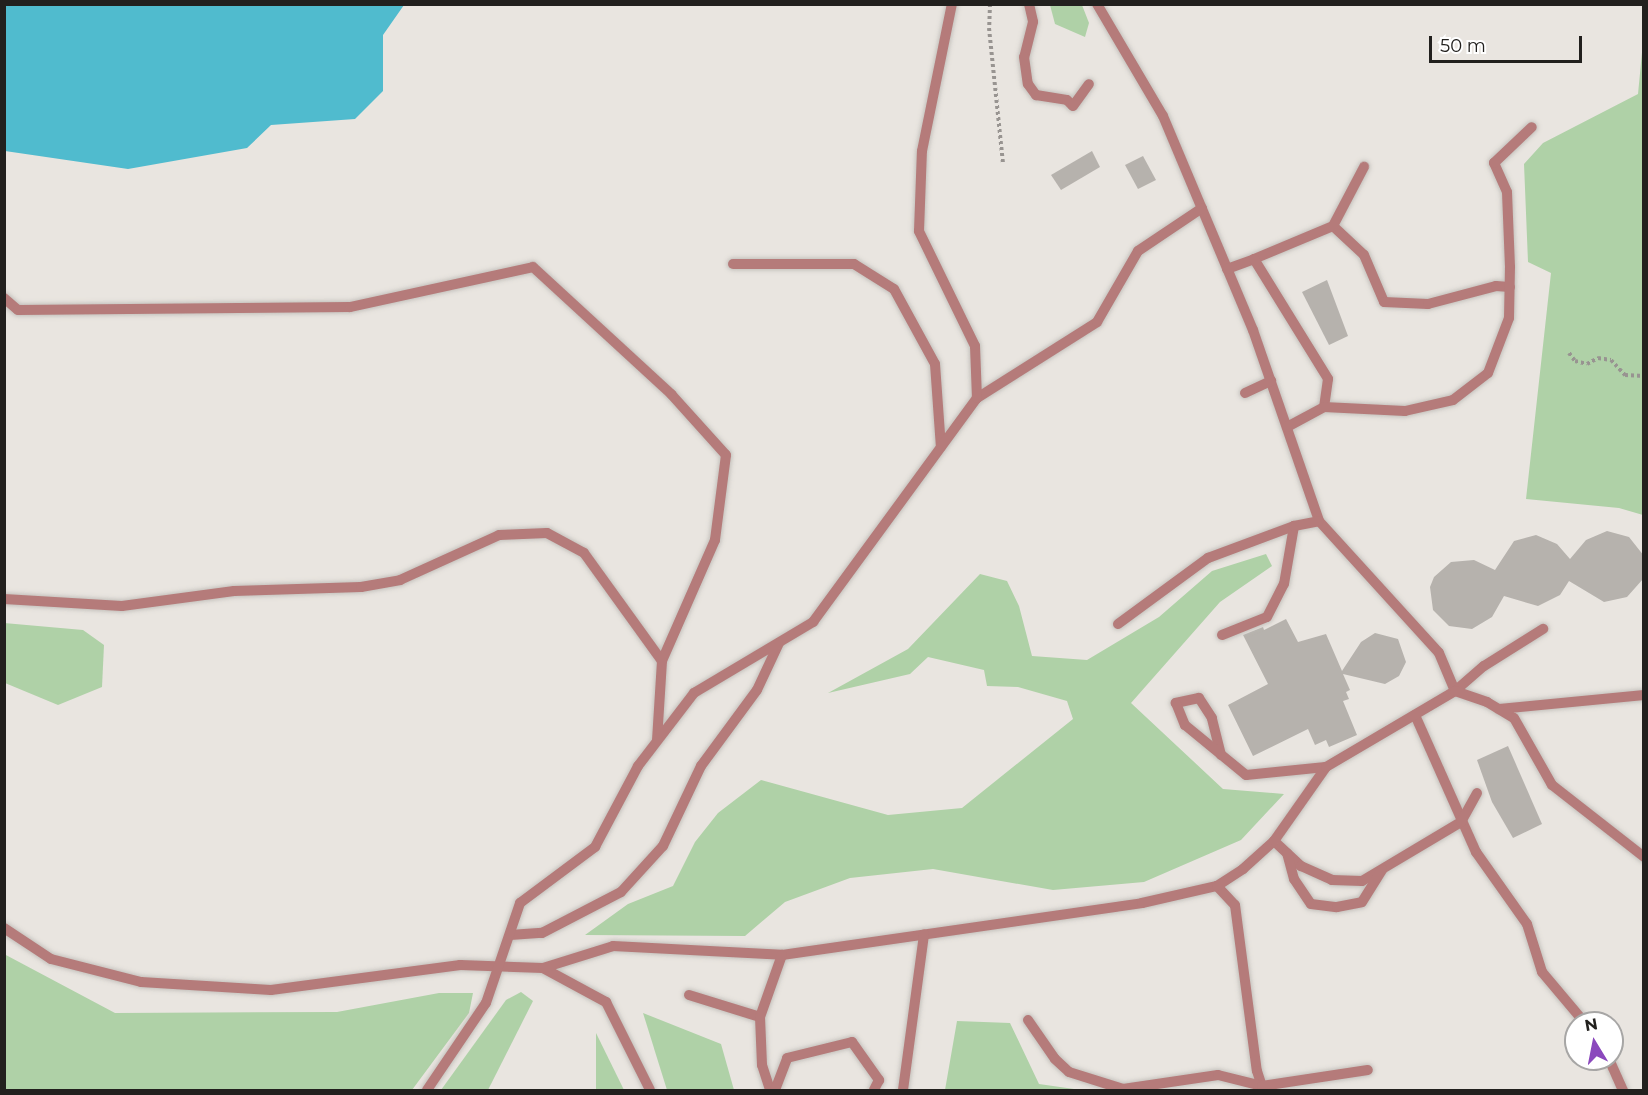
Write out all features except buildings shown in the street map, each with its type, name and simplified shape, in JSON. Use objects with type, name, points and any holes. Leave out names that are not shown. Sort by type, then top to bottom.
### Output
[{"type":"lane","points":[[952,4],[921,151],[919,231],[975,346],[977,398]]},
{"type":"lane","points":[[1029,4],[1033,22],[1024,57],[1028,84],[1036,95],[1067,100],[1073,106],[1089,84]]},
{"type":"lane","points":[[1097,4],[1163,116],[1271,381],[1319,521],[1439,653],[1455,691],[1499,709],[1514,718],[1552,785],[1644,857]]},
{"type":"lane","points":[[1287,427],[1324,407],[1404,411],[1453,400],[1488,373],[1509,318],[1510,287],[1507,192],[1494,163],[1532,127]]},
{"type":"lane","points":[[1227,269],[1334,226],[1364,167]]},
{"type":"lane","points":[[428,1090],[486,1003],[520,903],[595,847],[638,766],[693,693],[813,622],[977,398],[1097,322],[1138,251],[1202,208]]},
{"type":"lane","points":[[1334,226],[1364,255],[1384,303],[1428,304],[1496,286],[1510,287]]},
{"type":"lane","points":[[1254,259],[1328,379],[1324,407]]},
{"type":"lane","points":[[733,264],[854,264],[894,289],[935,364],[941,447]]},
{"type":"lane","points":[[4,297],[18,310],[350,307],[533,267],[671,394],[726,455],[715,540],[662,661],[657,740]]},
{"type":"lane","points":[[1245,393],[1271,381]]},
{"type":"lane","points":[[1118,624],[1208,558],[1294,526],[1319,521]]},
{"type":"lane","points":[[1222,635],[1267,617],[1284,584],[1294,526]]},
{"type":"lane","points":[[4,599],[122,606],[234,591],[361,587],[400,580],[499,535],[547,533],[584,553],[662,661]]},
{"type":"lane","points":[[1221,755],[1212,718],[1199,698],[1176,703],[1185,726],[1221,755],[1246,775],[1326,767],[1455,691],[1484,666],[1543,629]]},
{"type":"lane","points":[[510,935],[542,933],[621,892],[663,846],[701,766],[757,690],[779,643]]},
{"type":"lane","points":[[1499,709],[1644,695]]},
{"type":"lane","points":[[1415,715],[1476,852],[1527,924],[1542,972],[1575,1011]]},
{"type":"lane","points":[[4,928],[51,959],[141,982],[271,990],[460,965],[543,968],[613,946],[782,955],[1142,903],[1217,886],[1244,869],[1274,841],[1326,767]]},
{"type":"lane","points":[[1274,841],[1301,866],[1332,880],[1362,881],[1385,865],[1461,822],[1477,793]]},
{"type":"lane","points":[[1287,853],[1294,879],[1311,904],[1337,907],[1362,902],[1385,865]]},
{"type":"lane","points":[[1217,886],[1235,905],[1262,1088]]},
{"type":"lane","points":[[903,1090],[924,934]]},
{"type":"lane","points":[[770,1090],[762,1065],[760,1017],[782,955]]},
{"type":"lane","points":[[543,968],[606,1002],[650,1090]]},
{"type":"lane","points":[[689,995],[760,1017]]},
{"type":"lane","points":[[1028,1020],[1055,1059],[1070,1072],[1123,1089],[1218,1075],[1262,1088],[1368,1070]]},
{"type":"lane","points":[[775,1090],[787,1058],[852,1042],[879,1080],[874,1090]]},
{"type":"lane","points":[[1614,1071],[1623,1090]]},
{"type":"path","points":[[990,4],[988,28],[1003,163]]},
{"type":"path","points":[[1569,353],[1575,361],[1587,364],[1598,358],[1611,360],[1625,375],[1644,376]]},
{"type":"green space","points":[[1050,5],[1082,5],[1089,23],[1085,37],[1055,24]]},
{"type":"green space","points":[[1643,42],[1644,515],[1619,508],[1526,499],[1551,273],[1528,262],[1524,164],[1543,143],[1638,94]]},
{"type":"green space","points":[[1266,554],[1272,566],[1220,602],[1131,703],[1223,789],[1284,794],[1241,840],[1144,882],[1053,890],[933,869],[850,878],[785,902],[745,936],[585,935],[628,904],[673,886],[695,842],[718,813],[761,780],[888,815],[962,808],[1073,719],[1067,701],[1018,687],[987,686],[984,670],[928,657],[910,674],[828,693],[908,649],[980,574],[1007,581],[1019,606],[1032,656],[1087,660],[1159,617],[1212,571]]},
{"type":"green space","points":[[4,623],[83,630],[104,645],[102,687],[58,705],[5,683]]},
{"type":"green space","points":[[4,954],[115,1013],[337,1012],[439,993],[473,993],[469,1013],[412,1090],[5,1090]]},
{"type":"green space","points":[[521,992],[533,1001],[488,1090],[441,1090],[506,1000]]},
{"type":"green space","points":[[643,1013],[721,1044],[734,1090],[667,1090]]},
{"type":"green space","points":[[957,1021],[1010,1023],[1039,1084],[1081,1090],[945,1090]]},
{"type":"green space","points":[[596,1033],[624,1090],[596,1090]]},
{"type":"water","points":[[5,4],[404,5],[383,35],[383,91],[355,119],[271,125],[247,148],[128,169],[5,151]]}]
